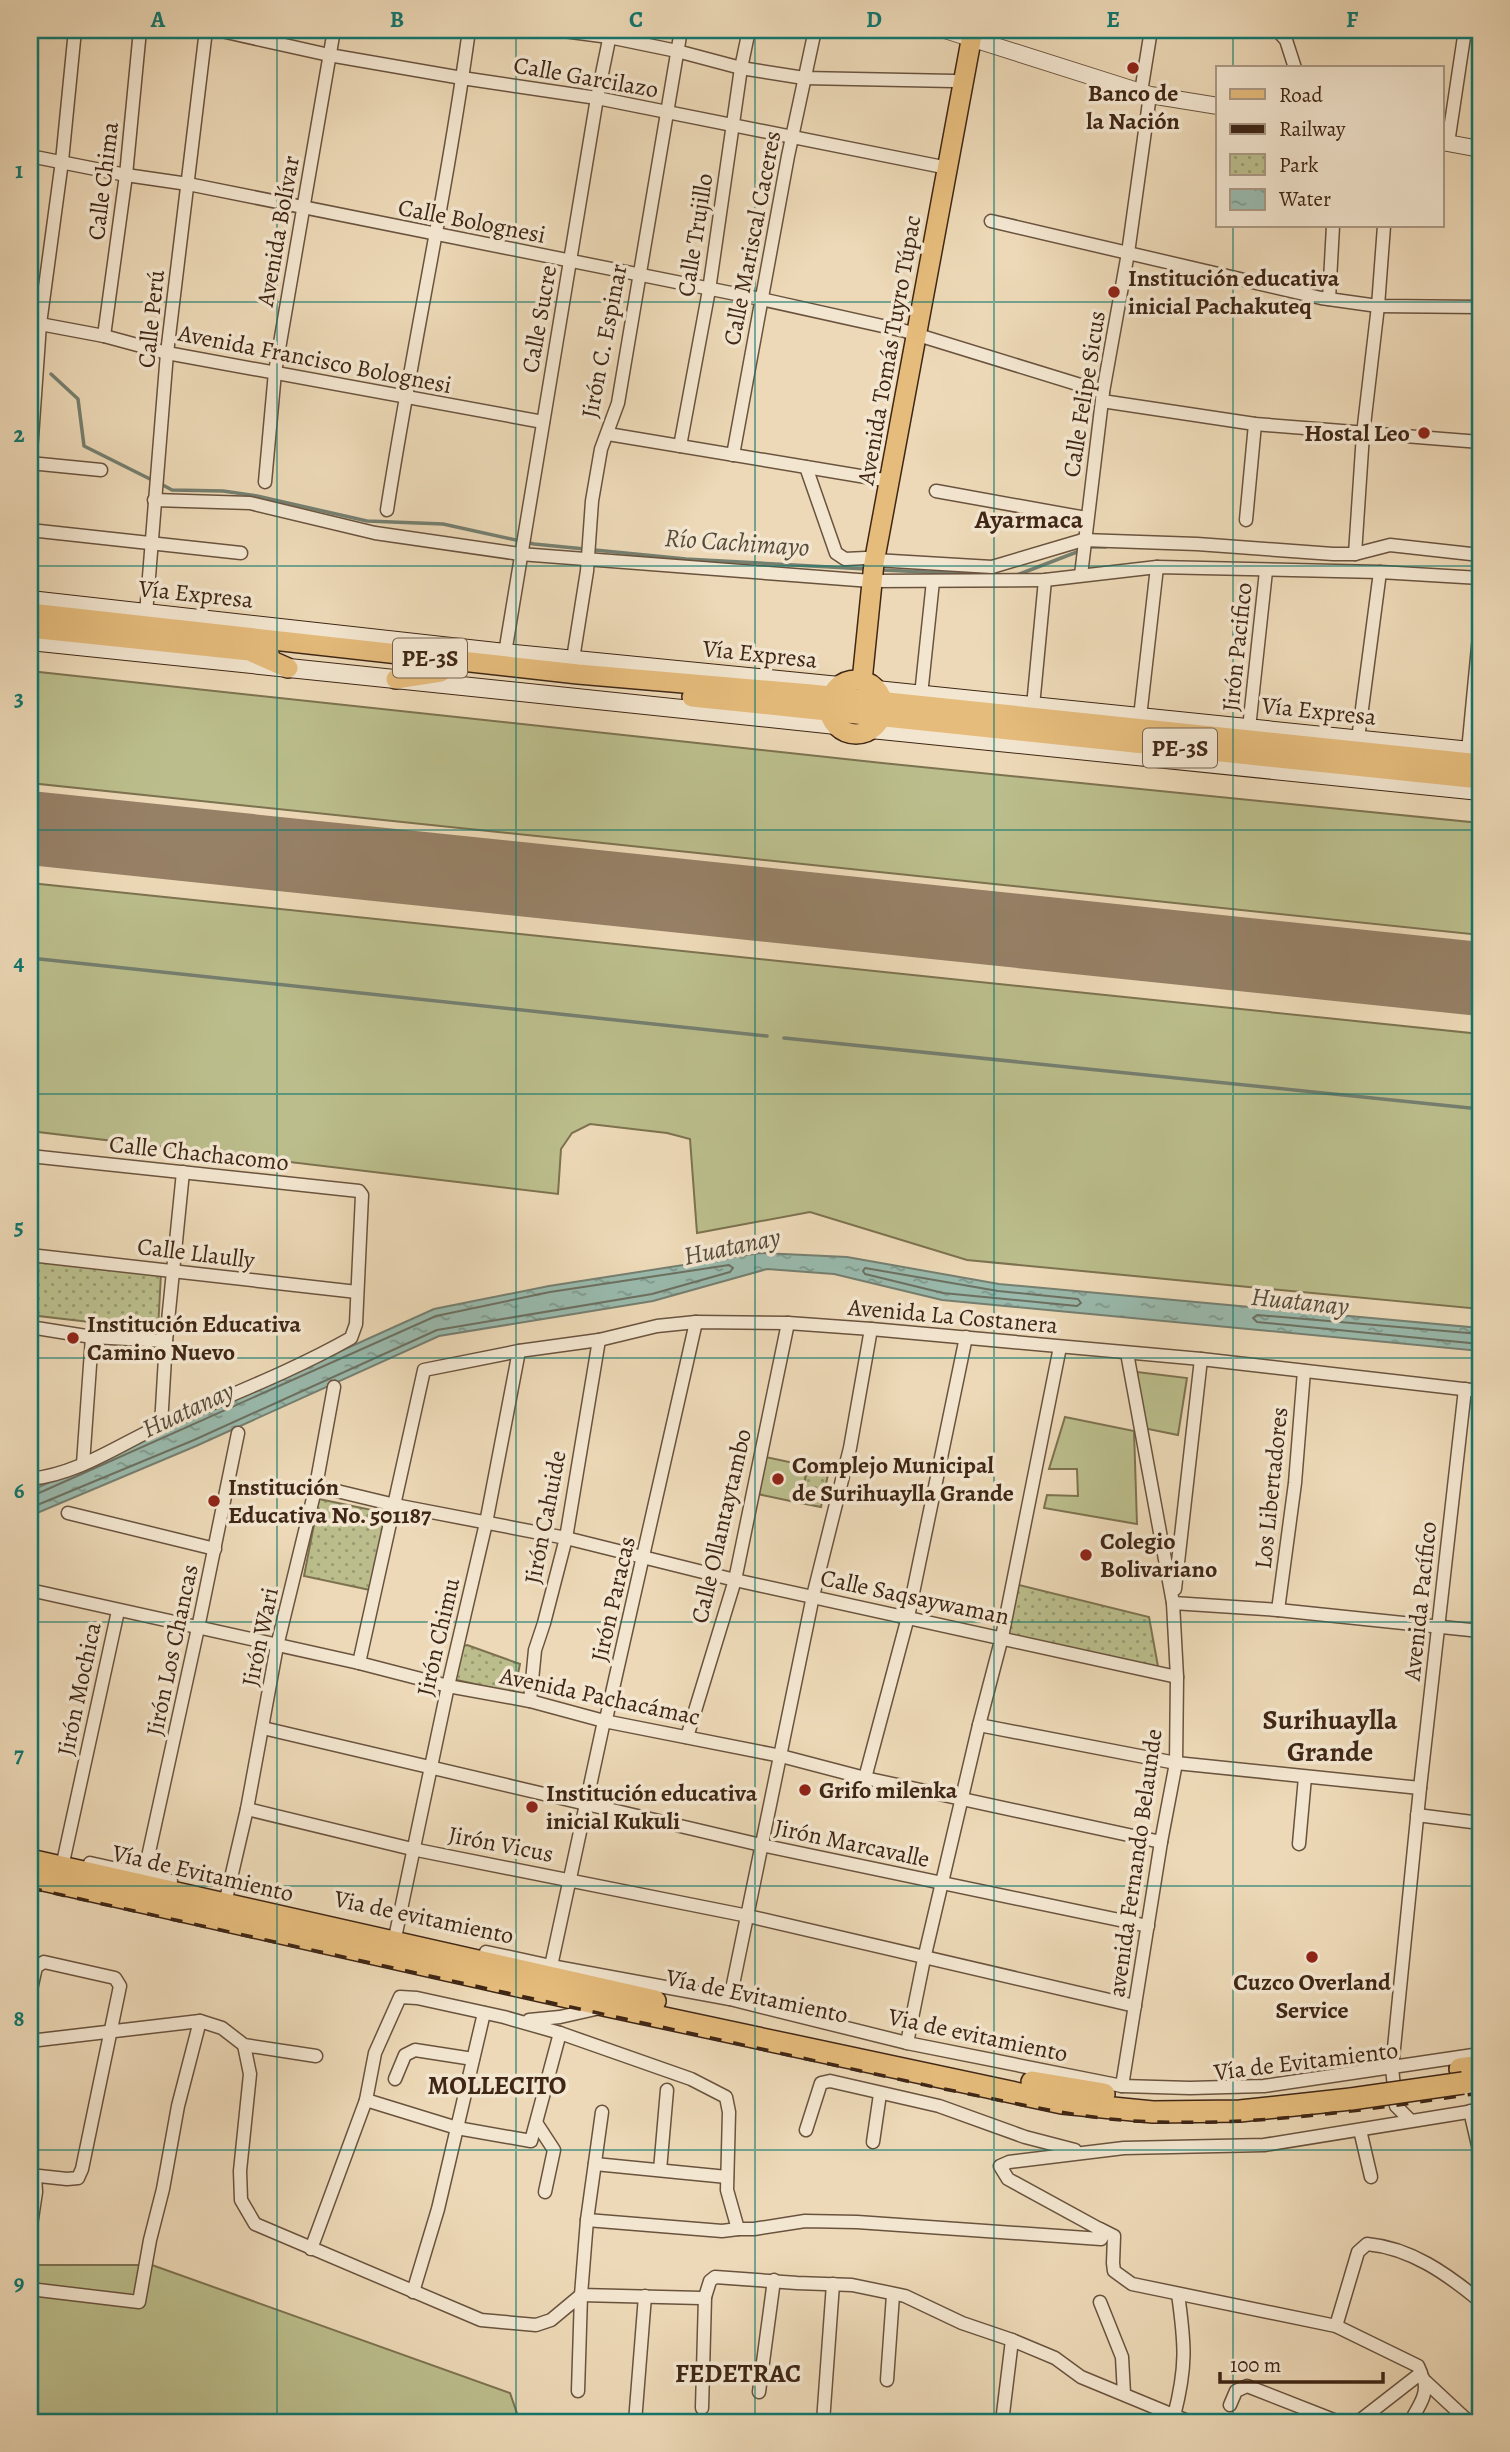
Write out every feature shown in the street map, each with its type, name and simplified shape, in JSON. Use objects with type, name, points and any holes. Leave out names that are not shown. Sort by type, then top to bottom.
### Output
[{"type":"highway","name":"Vía de Evitamiento","points":[[30,1860],[63,1863],[972,2071],[1058,2087],[1131,2098],[1205,2099],[1302,2092],[1351,2092]]},
{"type":"highway","name":"Vía de Evitamiento","points":[[30,1877],[608,2006],[1062,2103],[1153,2112],[1240,2112],[1351,2092],[1471,2075]]},
{"type":"main road","name":"Avenida Tomás Tuyro Túpac","points":[[943,167],[963,33]]},
{"type":"main road","name":"Avenida Tomás Tuyro Túpac","points":[[856,702],[869,570],[910,332],[943,167],[963,33]]},
{"type":"main road","name":"Vía Expresa","points":[[30,600],[573,659],[856,702],[1200,763],[1480,791]]},
{"type":"main road","name":"Vía Expresa","points":[[30,613],[251,644],[442,665],[856,702],[1156,738],[1379,761],[1480,779]]},
{"type":"main road","name":"Vía Expresa","points":[[30,628],[251,644]]},
{"type":"main road","points":[[251,644],[295,630]]},
{"type":"main road","name":"Vía Expresa","points":[[30,641],[396,679],[856,702],[921,695],[1348,738],[1476,755]]},
{"type":"main road","points":[[400,641],[442,665]]},
{"type":"main road","points":[[251,644],[288,668]]},
{"type":"main road","points":[[396,679],[442,665]]},
{"type":"main road","points":[[1156,738],[1204,723]]},
{"type":"main road","points":[[1156,738],[1200,763]]},
{"type":"main road","points":[[1348,738],[1379,761]]},
{"type":"main road","name":"Vía Expresa","points":[[1379,761],[1476,755]]},
{"type":"main road","points":[[1336,777],[1379,761]]},
{"type":"street","points":[[75,30],[62,161],[36,306],[40,324],[30,465],[101,470]]},
{"type":"street","name":"Calle Chima","points":[[104,336],[126,175],[139,30]]},
{"type":"street","name":"Calle Perú","points":[[146,614],[167,353],[206,30]]},
{"type":"street","name":"Calle Garcilazo","points":[[217,30],[329,55],[597,98],[943,167]]},
{"type":"street","name":"Avenida Bolívar","points":[[265,482],[275,372],[334,30]]},
{"type":"street","points":[[387,510],[404,397],[437,235],[469,30]]},
{"type":"street","points":[[556,30],[610,34],[741,68],[804,78],[954,80]]},
{"type":"street","name":"Jirón C. Espinar","points":[[573,659],[596,475],[601,449],[618,403],[681,30]]},
{"type":"street","name":"Calle Trujillo","points":[[680,446],[709,290],[741,68],[749,30]]},
{"type":"street","name":"Calle Mariscal Caceres","points":[[733,456],[761,299],[815,30]]},
{"type":"street","name":"Calle Felipe Sicus","points":[[1081,575],[1102,396],[1128,253],[1151,30]]},
{"type":"street","points":[[1277,30],[1286,40],[1295,66]]},
{"type":"street","points":[[1465,30],[1445,143],[1480,149]]},
{"type":"street","points":[[963,33],[1145,93],[1216,106]]},
{"type":"street","name":"Calle Sucre","points":[[505,653],[597,98],[610,34]]},
{"type":"street","name":"Calle Bolognesi","points":[[30,156],[188,184],[761,299],[910,332],[1102,396],[1255,424],[1480,442]]},
{"type":"street","points":[[991,221],[1329,299],[1378,306],[1480,307]]},
{"type":"street","points":[[1329,299],[1332,228]]},
{"type":"street","points":[[1355,554],[1363,434],[1384,228]]},
{"type":"street","name":"Avenida Francisco Bolognesi","points":[[40,324],[104,336],[167,353],[543,422]]},
{"type":"street","points":[[1246,520],[1255,424]]},
{"type":"street","points":[[608,434],[885,480]]},
{"type":"street","points":[[806,467],[836,553],[869,570],[933,582],[1045,580],[1157,567],[1380,572],[1480,578]]},
{"type":"street","points":[[936,491],[1086,518]]},
{"type":"street","points":[[155,495],[250,503],[375,533],[522,544],[588,552],[869,570],[992,567],[1083,540],[1355,554],[1390,545],[1480,555]]},
{"type":"street","points":[[30,530],[241,553]]},
{"type":"street","points":[[1140,717],[1157,567]]},
{"type":"street","name":"Jirón Pacifico","points":[[1249,728],[1266,571]]},
{"type":"street","points":[[1348,738],[1380,572]]},
{"type":"street","points":[[1033,706],[1045,580]]},
{"type":"street","points":[[921,695],[933,582]]},
{"type":"street","points":[[1476,755],[1480,626]]},
{"type":"street","name":"Calle Chachacomo","points":[[30,1156],[359,1191],[362,1195],[357,1292]]},
{"type":"street","points":[[161,1425],[166,1341],[183,1171]]},
{"type":"street","name":"Calle Llaully","points":[[30,1255],[357,1292]]},
{"type":"street","points":[[30,1479],[83,1464],[161,1425],[282,1373],[351,1338],[356,1324],[357,1292]]},
{"type":"street","name":"Avenida La Costanera","points":[[395,1505],[424,1370],[519,1351],[599,1340],[657,1326],[696,1322],[788,1323],[871,1329],[1201,1359],[1480,1391]]},
{"type":"street","name":"Jirón Paracas","points":[[551,1966],[604,1721],[645,1557],[696,1322]]},
{"type":"street","name":"Calle Ollantaytambo","points":[[687,1737],[734,1580],[788,1323]]},
{"type":"street","points":[[30,1327],[92,1337],[166,1341]]},
{"type":"street","points":[[730,1999],[813,1596],[850,1448],[871,1329]]},
{"type":"street","points":[[83,1464],[92,1337]]},
{"type":"street","points":[[865,1778],[908,1617],[966,1337]]},
{"type":"street","name":"Jirón Cahuide","points":[[530,1701],[535,1650],[566,1538],[599,1340]]},
{"type":"street","points":[[907,2043],[924,1959],[1002,1637],[1060,1347]]},
{"type":"street","name":"Jirón Chimu","points":[[396,1933],[412,1849],[486,1523],[519,1351]]},
{"type":"street","points":[[1127,1353],[1173,1603]]},
{"type":"street","points":[[1173,1603],[1201,1359]]},
{"type":"street","name":"Los Libertadores","points":[[1278,1610],[1296,1483],[1304,1371]]},
{"type":"street","name":"Jirón Wari","points":[[227,1895],[247,1808],[277,1646],[316,1486],[334,1387]]},
{"type":"street","name":"Avenida Pacífico","points":[[1410,2120],[1396,2106],[1392,2068],[1465,1389]]},
{"type":"street","name":"Jirón Los Chancas","points":[[144,1875],[238,1433]]},
{"type":"street","name":"Calle Saqsaywaman","points":[[316,1486],[395,1505],[566,1538],[734,1580],[1177,1677]]},
{"type":"street","points":[[359,1663],[395,1505]]},
{"type":"street","points":[[68,1513],[215,1549]]},
{"type":"street","points":[[30,1609],[32,1590]]},
{"type":"street","name":"Avenida Pachacámac","points":[[32,1590],[359,1663],[448,1686],[530,1701],[604,1721],[781,1756],[962,1800],[1161,1842]]},
{"type":"street","points":[[1173,1603],[1278,1610],[1480,1631]]},
{"type":"street","name":"avenida Fernando Belaunde","points":[[1122,2086],[1176,1763],[1177,1677],[1173,1603]]},
{"type":"street","name":"Jirón Mochica","points":[[63,1863],[118,1611]]},
{"type":"street","points":[[979,1725],[1176,1763],[1420,1788]]},
{"type":"street","name":"Jirón Marcavalle","points":[[263,1728],[761,1845],[1148,1926]]},
{"type":"street","points":[[1299,1843],[1305,1777]]},
{"type":"street","name":"Jirón Vicus","points":[[247,1808],[412,1849],[748,1916],[1135,2006]]},
{"type":"street","points":[[1418,1815],[1480,1823]]},
{"type":"street","name":"Via de evitamiento","points":[[30,1849],[63,1863],[144,1875],[396,1933],[551,1966],[730,1999],[907,2043],[1122,2086],[1189,2088],[1264,2085],[1480,2054]]},
{"type":"street","points":[[30,1994],[36,1967],[44,1962],[115,1978],[120,1986],[82,2169],[78,2178],[32,2176],[36,2192],[30,2232]]},
{"type":"street","points":[[311,2249],[366,2101],[375,2053],[400,1997],[504,2017],[560,2033],[691,2079],[726,2097],[729,2112],[727,2190],[738,2229]]},
{"type":"street","points":[[504,2017],[542,2020],[608,2006]]},
{"type":"street","points":[[413,2292],[438,2209],[484,2013]]},
{"type":"street","points":[[30,2289],[139,2302],[178,2106],[200,2021]]},
{"type":"street","points":[[30,2040],[200,2021],[222,2028],[244,2045],[316,2056]]},
{"type":"street","points":[[366,2101],[457,2128],[531,2141],[560,2033]]},
{"type":"street","points":[[244,2045],[250,2074],[240,2171],[241,2200],[255,2224],[481,2320],[536,2325],[551,2320],[581,2295],[705,2297]]},
{"type":"street","points":[[395,2079],[405,2055],[415,2050],[472,2059]]},
{"type":"street","points":[[806,2130],[821,2083],[830,2081],[939,2106],[1025,2137],[1083,2151]]},
{"type":"street","points":[[660,2170],[667,2090]]},
{"type":"street","points":[[873,2142],[880,2094]]},
{"type":"street","points":[[1469,2422],[1423,2377],[1418,2366],[1336,2326],[1132,2284],[1115,2271],[1115,2236],[1008,2179],[1000,2166],[1009,2162],[1083,2151],[1264,2145],[1475,2110],[1480,2154]]},
{"type":"street","points":[[578,2391],[587,2220],[602,2112]]},
{"type":"street","points":[[537,2124],[554,2150],[545,2192]]},
{"type":"street","points":[[1360,2130],[1371,2177]]},
{"type":"street","points":[[595,2164],[727,2177]]},
{"type":"street","points":[[587,2220],[722,2231],[805,2221],[857,2222],[1101,2239],[1105,2232],[1100,2229]]},
{"type":"street","points":[[1336,2326],[1358,2252],[1367,2244],[1408,2253],[1455,2281],[1480,2301]]},
{"type":"street","points":[[702,2408],[705,2297],[710,2281],[715,2277],[852,2285],[905,2296],[962,2323],[1055,2358],[1081,2376],[1190,2422]]},
{"type":"street","points":[[759,2392],[774,2280]]},
{"type":"street","points":[[823,2422],[833,2284]]},
{"type":"street","points":[[1174,2416],[1185,2362],[1178,2294]]},
{"type":"street","points":[[887,2380],[893,2295]]},
{"type":"street","points":[[635,2422],[645,2296]]},
{"type":"street","points":[[1100,2302],[1122,2357],[1124,2394]]},
{"type":"street","points":[[1002,2422],[1012,2340]]},
{"type":"street","points":[[1358,2422],[1423,2377]]},
{"type":"street","points":[[1410,2422],[1423,2400],[1423,2377]]},
{"type":"street","points":[[1230,2404],[1236,2391],[1247,2386],[1339,2422]]},
{"type":"green space","points":[[30,671],[882,763],[1480,823],[1480,935],[30,783]]},
{"type":"green space","points":[[30,883],[1480,1034],[1480,1309],[967,1260],[810,1212],[697,1233],[690,1139],[667,1133],[590,1124],[572,1133],[561,1149],[558,1194],[30,1131]]},
{"type":"green space","points":[[30,1258],[161,1273],[158,1330],[30,1315]]},
{"type":"green space","points":[[1137,1372],[1187,1378],[1178,1435],[1143,1428]]},
{"type":"green space","points":[[1065,1417],[1134,1431],[1137,1524],[1044,1508],[1047,1495],[1078,1496],[1077,1469],[1049,1469]]},
{"type":"green space","name":"Complejo Municipal de Surihuaylla Grande","points":[[756,1455],[808,1466],[800,1503],[748,1492]]},
{"type":"green space","points":[[808,1466],[829,1470],[821,1507],[800,1503]]},
{"type":"green space","points":[[319,1499],[386,1513],[370,1590],[304,1576]]},
{"type":"green space","points":[[1011,1583],[1149,1617],[1159,1672],[1000,1636]]},
{"type":"green space","points":[[467,1645],[520,1664],[514,1693],[448,1678],[454,1649]]},
{"type":"green space","points":[[30,2265],[152,2265],[510,2393],[520,2422],[30,2422]]},
{"type":"water","points":[[760,1253],[847,1257],[999,1284],[1480,1328],[1480,1351],[942,1300],[834,1274],[767,1269],[653,1301],[439,1336],[196,1446],[30,1516],[30,1491],[434,1309],[549,1286]]},
{"type":"waterway","name":"Río Cachimayo","points":[[51,374],[78,399],[84,446],[154,481]]},
{"type":"waterway","name":"Río Cachimayo","points":[[161,484],[172,490],[223,491],[257,496],[367,521],[443,524],[534,544],[686,559],[866,569]]},
{"type":"waterway","name":"Río Cachimayo","points":[[1089,547],[1106,547]]},
{"type":"waterway","name":"Río Cachimayo","points":[[1017,575],[1082,550]]},
{"type":"waterway","name":"Río Cachimayo","points":[[881,570],[971,574]]},
{"type":"waterway","points":[[30,958],[767,1036]]},
{"type":"waterway","points":[[784,1038],[1480,1109]]},
{"type":"runway","points":[[30,828],[1480,979]]},
{"type":"railway","points":[[30,1888],[934,2087],[1102,2118],[1159,2122],[1240,2121],[1360,2110],[1480,2093]]},
{"type":"place","name":"Banco de la Nación","points":[[1133,68]]},
{"type":"place","name":"Institución educativa inicial Pachakuteq","points":[[1114,292]]},
{"type":"place","name":"Hostal Leo","points":[[1424,433]]},
{"type":"place","name":"Institución Educativa Camino Nuevo","points":[[73,1338]]},
{"type":"place","name":"Complejo Municipal de Surihuaylla Grande","points":[[778,1479]]},
{"type":"place","name":"Institución Educativa No. 501187","points":[[214,1501]]},
{"type":"place","name":"Colegio Bolivariano","points":[[1086,1555]]},
{"type":"place","name":"Grifo milenka","points":[[805,1790]]},
{"type":"place","name":"Institución educativa inicial Kukuli","points":[[532,1807]]},
{"type":"place","name":"Cuzco Overland Service","points":[[1312,1957]]},
{"type":"district","name":"Ayarmaca","points":[[1029,519]]},
{"type":"district","name":"Surihuaylla Grande","points":[[1330,1735]]},
{"type":"district","name":"MOLLECITO","points":[[497,2085]]},
{"type":"district","name":"FEDETRAC","points":[[738,2373]]},
{"type":"water label","name":"Huatanay","points":[[732,1246]]},
{"type":"water label","name":"Huatanay","points":[[1300,1301]]},
{"type":"water label","name":"Huatanay","points":[[188,1409]]}]
